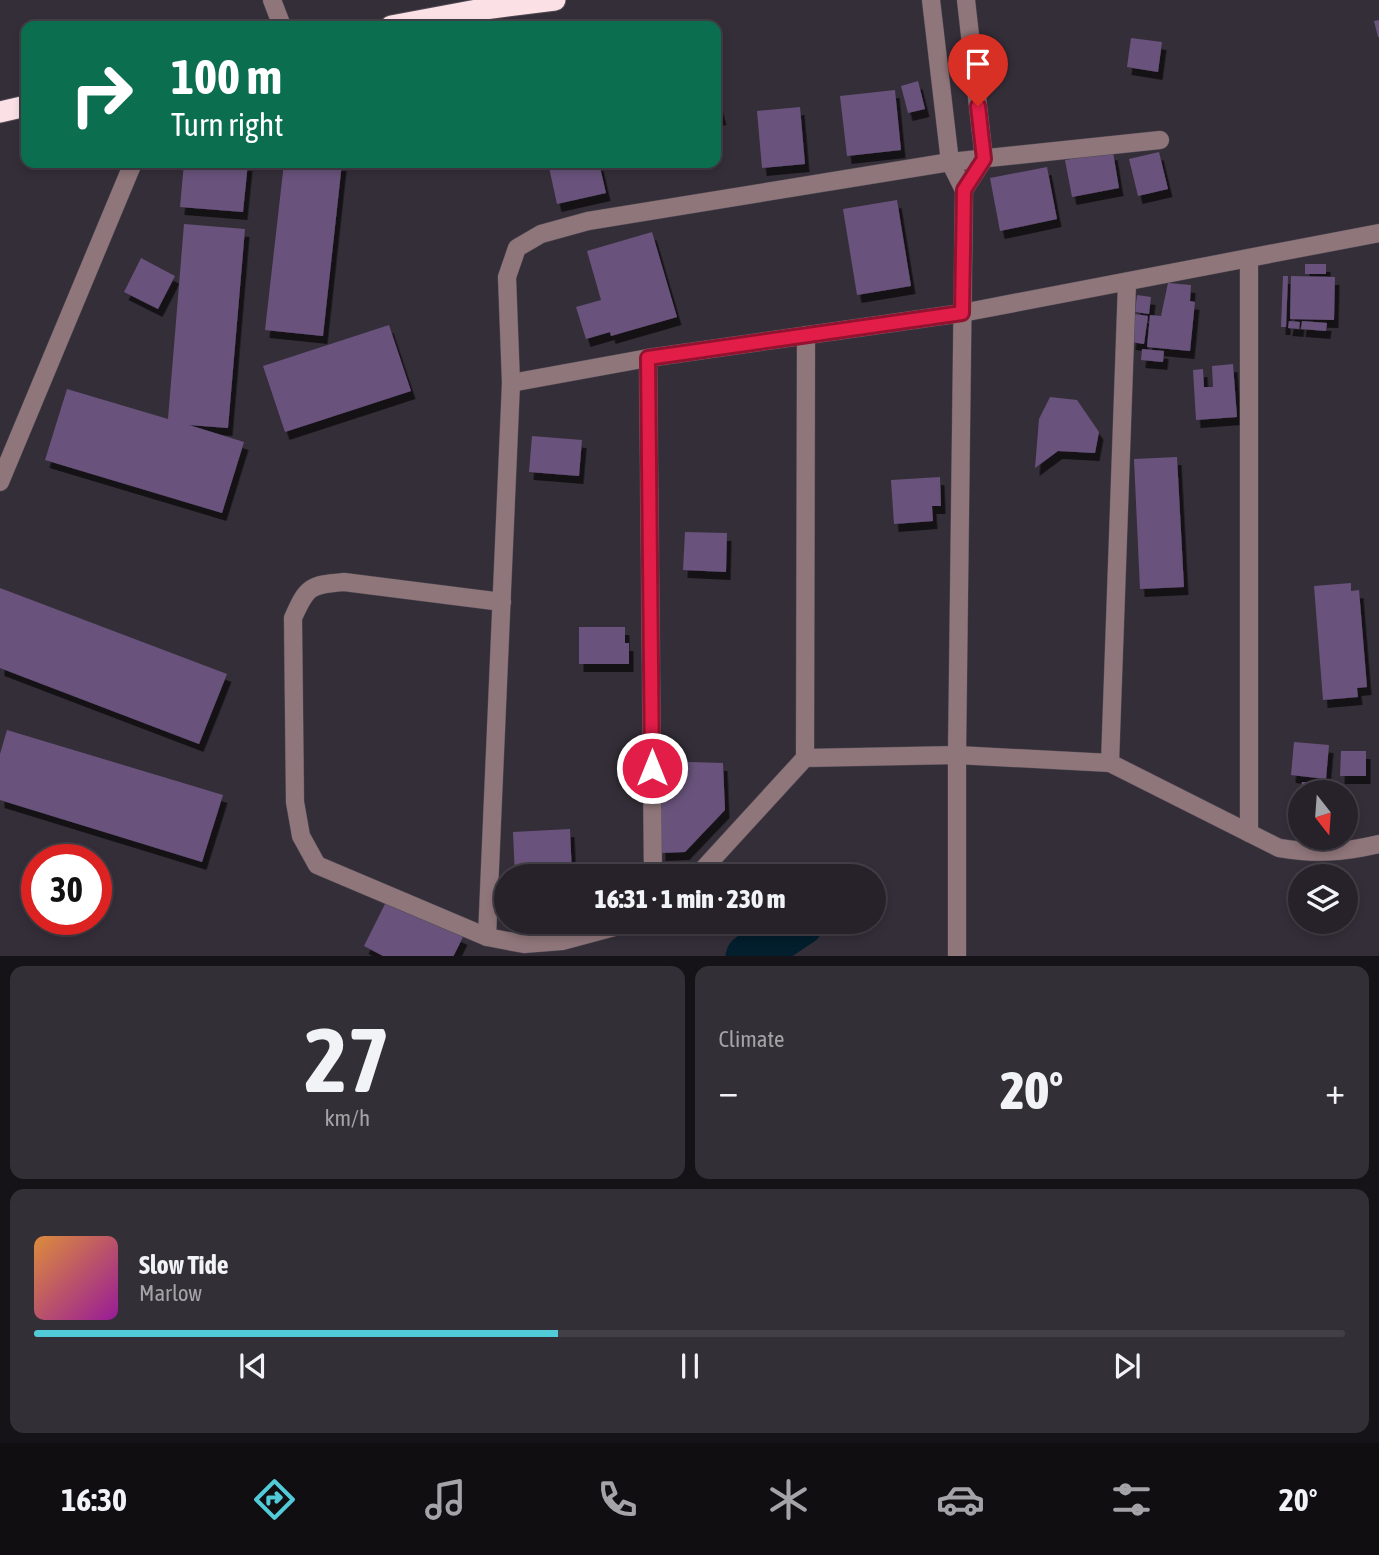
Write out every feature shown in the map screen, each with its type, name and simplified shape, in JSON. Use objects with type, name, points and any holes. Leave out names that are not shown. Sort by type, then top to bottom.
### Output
[{"type":"highway","points":[[418,21],[555,0]]},
{"type":"highway","points":[[0,112],[21,107]]},
{"type":"street","points":[[272,0],[280,21]]},
{"type":"street","points":[[931,0],[950,162],[964,190],[957,755],[961,956]]},
{"type":"street","points":[[964,190],[984,159],[967,0]]},
{"type":"street","points":[[487,937],[511,383],[507,277],[517,248],[541,234],[588,221],[950,162],[1160,140]]},
{"type":"street","points":[[0,482],[131,168]]},
{"type":"street","points":[[511,383],[648,358],[962,313],[1379,233]]},
{"type":"street","points":[[1249,258],[1249,833]]},
{"type":"street","points":[[1110,763],[1127,283]]},
{"type":"street","points":[[708,864],[805,758],[806,335]]},
{"type":"street","points":[[648,358],[653,864]]},
{"type":"street","points":[[502,602],[344,582],[318,584],[303,594],[293,618],[295,802],[301,836],[317,865],[487,937],[524,944],[562,941],[588,934]]},
{"type":"street","points":[[805,758],[957,755],[1110,763],[1279,848],[1307,853],[1342,852],[1379,844]]},
{"type":"building","points":[[1379,20],[1379,37],[1378,37],[1374,21]]},
{"type":"building","points":[[1131,38],[1162,42],[1158,72],[1127,67]]},
{"type":"building","points":[[918,81],[925,109],[908,113],[901,86]]},
{"type":"building","points":[[895,90],[901,150],[847,156],[840,96]]},
{"type":"building","points":[[800,107],[805,164],[762,168],[757,111]]},
{"type":"building","points":[[1113,152],[1119,188],[1072,197],[1065,160]]},
{"type":"building","points":[[1159,152],[1168,189],[1138,196],[1129,159]]},
{"type":"building","points":[[1047,167],[1057,219],[1000,231],[990,178]]},
{"type":"building","points":[[184,168],[247,168],[243,212],[180,207]]},
{"type":"building","points":[[283,168],[341,168],[323,336],[265,330]]},
{"type":"building","points":[[549,168],[600,168],[606,193],[557,204]]},
{"type":"building","points":[[897,200],[911,286],[857,295],[843,209]]},
{"type":"building","points":[[184,224],[245,229],[228,428],[189,425],[244,442],[222,513],[45,460],[67,389],[168,419]]},
{"type":"building","points":[[652,232],[677,317],[611,336],[610,332],[586,339],[576,307],[601,300],[587,251]]},
{"type":"building","points":[[141,258],[175,276],[158,309],[124,292]]},
{"type":"building","points":[[1305,264],[1326,264],[1326,274],[1305,274]]},
{"type":"building","points":[[1283,276],[1288,276],[1286,327],[1281,327]]},
{"type":"building","points":[[1291,276],[1335,277],[1334,320],[1290,319]]},
{"type":"building","points":[[1168,283],[1191,285],[1190,301],[1195,302],[1190,351],[1147,347],[1150,315],[1161,316]]},
{"type":"building","points":[[1137,295],[1151,297],[1149,314],[1135,312]]},
{"type":"building","points":[[1135,314],[1148,316],[1144,344],[1131,342]]},
{"type":"building","points":[[1289,321],[1300,322],[1299,329],[1288,328]]},
{"type":"building","points":[[1302,321],[1327,323],[1326,331],[1301,329]]},
{"type":"building","points":[[389,325],[411,391],[285,432],[263,366]]},
{"type":"building","points":[[1142,349],[1164,351],[1163,362],[1141,360]]},
{"type":"building","points":[[1233,364],[1237,417],[1196,420],[1193,370],[1203,369],[1204,387],[1213,387],[1212,366]]},
{"type":"building","points":[[1050,397],[1077,400],[1099,432],[1095,453],[1058,451],[1035,468],[1039,419]]},
{"type":"building","points":[[532,436],[582,440],[579,476],[529,472]]},
{"type":"building","points":[[1177,457],[1184,587],[1140,589],[1134,459]]},
{"type":"building","points":[[940,477],[941,506],[932,506],[933,521],[894,524],[891,480]]},
{"type":"building","points":[[685,532],[727,533],[726,572],[683,570]]},
{"type":"building","points":[[1351,583],[1351,591],[1359,590],[1367,687],[1357,688],[1358,697],[1323,700],[1314,586]]},
{"type":"building","points":[[0,588],[227,674],[199,744],[0,668]]},
{"type":"building","points":[[579,627],[625,627],[625,643],[629,643],[629,664],[579,664]]},
{"type":"building","points":[[7,730],[223,795],[202,862],[0,800],[0,754]]},
{"type":"building","points":[[1294,742],[1329,745],[1326,779],[1291,775]]},
{"type":"building","points":[[1341,751],[1366,751],[1366,776],[1340,776]]},
{"type":"building","points":[[658,761],[723,763],[725,810],[685,852],[661,853]]},
{"type":"building","points":[[570,829],[572,864],[514,864],[513,832]]},
{"type":"building","points":[[387,900],[463,937],[454,956],[383,956],[364,946]]},
{"type":"waterway","points":[[750,956],[783,934]]},
{"type":"route","points":[[652,768],[648,358],[962,313],[964,190],[984,159],[978,106]]}]
